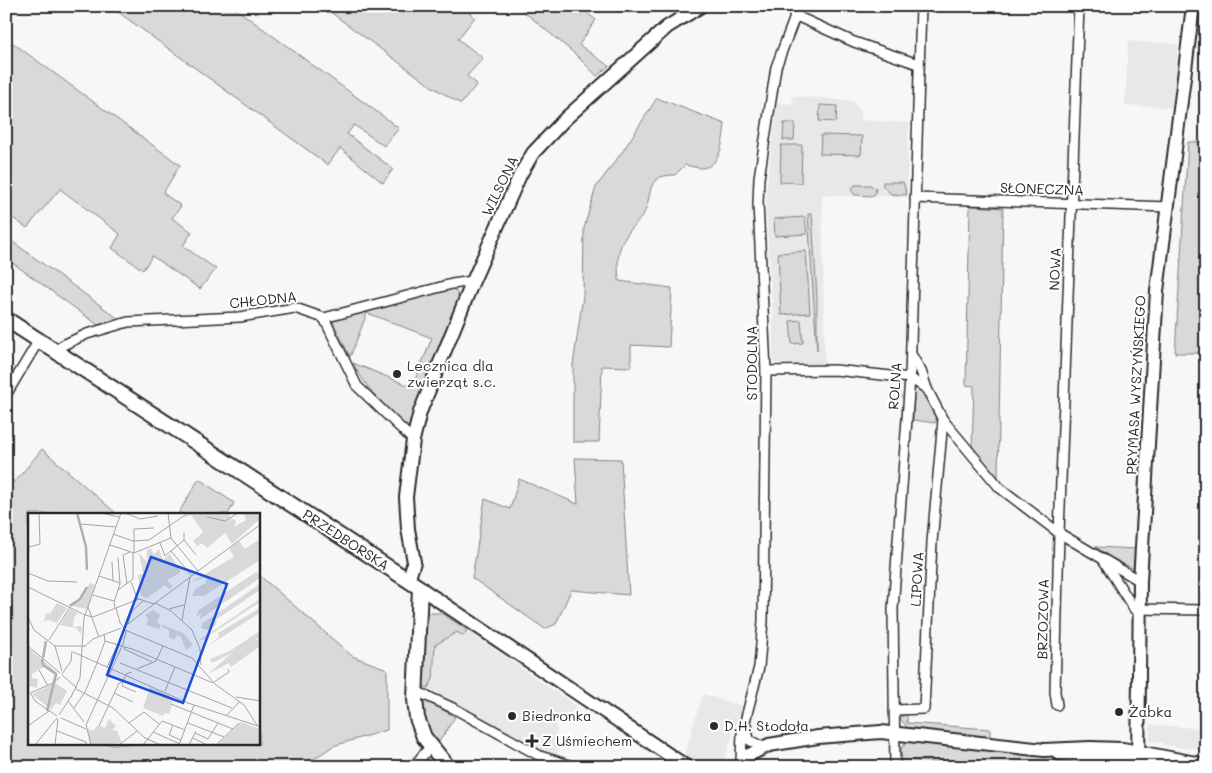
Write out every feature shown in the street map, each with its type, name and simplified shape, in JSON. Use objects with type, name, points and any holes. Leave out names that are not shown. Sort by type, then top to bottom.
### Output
[{"type":"main road","name":"PRZEDBORSKA","points":[[6,319],[414,585]]},
{"type":"main road","points":[[414,585],[417,718],[430,747],[448,767]]},
{"type":"street","name":"WILSONA","points":[[414,585],[414,562],[406,511],[413,440],[420,412],[514,186],[533,153],[565,119],[640,49],[667,27],[701,6]]},
{"type":"street","name":"ROLNA","points":[[895,767],[893,609],[910,378],[921,6]]},
{"type":"street","name":"NOWA","points":[[1059,533],[1079,6]]},
{"type":"street","name":"PRYMASA WYSZYŃSKIEGO","points":[[1138,760],[1140,581],[1157,291],[1193,6]]},
{"type":"street","points":[[796,11],[854,42],[918,64]]},
{"type":"street","name":"STODOLNA","points":[[742,765],[741,739],[759,667],[763,621],[766,371],[765,317],[758,203],[759,178],[776,67],[796,11]]},
{"type":"street","name":"SŁONECZNA","points":[[915,198],[1168,207]]},
{"type":"street","points":[[413,440],[357,386],[324,318],[452,284],[473,281]]},
{"type":"street","name":"CHŁODNA","points":[[56,351],[63,345],[86,334],[128,322],[240,317],[295,308],[324,318]]},
{"type":"street","points":[[6,396],[39,340]]},
{"type":"street","points":[[911,354],[921,371],[927,389],[943,420],[1000,488],[1059,533],[1140,581]]},
{"type":"street","points":[[766,371],[835,370],[910,378],[927,389]]},
{"type":"street","name":"LIPOWA","points":[[894,710],[924,710],[932,542],[943,420]]},
{"type":"street","name":"BRZOZOWA","points":[[1057,705],[1055,692],[1059,533]]},
{"type":"street","points":[[1102,559],[1134,609],[1206,610]]},
{"type":"street","name":"PRZEDBORSKA","points":[[414,585],[681,765]]},
{"type":"street","points":[[416,690],[455,709],[540,756],[575,767]]},
{"type":"street","points":[[746,723],[749,740],[763,747]]},
{"type":"street","points":[[742,765],[763,747],[777,743],[818,737],[894,732],[1050,751],[1071,757],[1206,765]]},
{"type":"street","points":[[413,767],[430,747]]},
{"type":"street","points":[[1138,760],[1158,767]]},
{"type":"shaded area","points":[[110,6],[232,6],[399,128],[384,146],[354,125],[347,134],[393,169],[383,183],[340,148],[328,165]]},
{"type":"shaded area","points":[[322,6],[461,6],[475,17],[458,39],[483,58],[467,76],[477,84],[461,104],[431,86]]},
{"type":"shaded area","points":[[517,6],[578,6],[596,20],[579,45],[609,66],[597,76],[575,54]]},
{"type":"shaded area","points":[[6,38],[180,165],[163,193],[181,206],[172,218],[192,232],[183,246],[216,269],[200,289],[152,256],[143,270],[112,248],[120,234],[60,189],[27,228],[6,213]]},
{"type":"shaded area","points":[[1128,41],[1178,44],[1172,107],[1125,106]]},
{"type":"shaded area","points":[[793,96],[853,101],[860,110],[860,120],[910,123],[908,132],[907,197],[822,195],[825,365],[773,363],[773,319],[766,215],[767,184],[777,102],[792,104]]},
{"type":"shaded area","points":[[657,98],[725,124],[722,144],[718,157],[709,166],[700,168],[685,165],[675,175],[659,178],[655,181],[644,213],[621,246],[618,258],[619,281],[672,288],[669,347],[631,345],[631,367],[602,366],[599,442],[573,442],[573,365],[583,296],[584,228],[596,187],[623,151]]},
{"type":"shaded area","points":[[820,105],[837,106],[836,122],[819,121]]},
{"type":"shaded area","points":[[784,123],[795,123],[794,140],[783,140]]},
{"type":"shaded area","points":[[821,135],[862,136],[861,155],[820,154]]},
{"type":"shaded area","points":[[1188,142],[1206,142],[1206,353],[1175,353]]},
{"type":"shaded area","points":[[781,145],[802,145],[801,183],[780,182]]},
{"type":"shaded area","points":[[883,182],[903,182],[907,195],[891,194],[883,186]]},
{"type":"shaded area","points":[[855,185],[870,185],[876,189],[875,193],[873,196],[855,195],[851,190]]},
{"type":"shaded area","points":[[970,206],[1003,208],[998,477],[972,449],[974,386],[966,385]]},
{"type":"shaded area","points":[[808,214],[812,214],[817,298],[817,350]]},
{"type":"shaded area","points":[[805,217],[807,234],[775,236],[774,219]]},
{"type":"shaded area","points":[[6,237],[119,319],[98,325],[6,258]]},
{"type":"shaded area","points":[[806,251],[810,313],[781,315],[778,253]]},
{"type":"shaded area","points":[[451,288],[456,291],[459,297],[409,428],[393,414],[364,382],[353,363],[412,387],[432,338],[367,313],[350,357],[333,322],[335,319]]},
{"type":"shaded area","points":[[801,320],[803,343],[792,344],[790,321]]},
{"type":"shaded area","points":[[916,386],[924,392],[922,393],[937,419],[935,423],[913,420],[914,392],[912,391]]},
{"type":"shaded area","points":[[42,449],[116,513],[28,513],[28,746],[260,746],[260,576],[352,656],[387,669],[387,730],[333,746],[302,767],[6,767],[6,475],[15,482]]},
{"type":"shaded area","points":[[575,458],[621,459],[629,595],[571,590],[556,624],[545,629],[472,578],[485,499],[510,509],[519,479],[578,504]]},
{"type":"shaded area","points":[[199,479],[234,503],[229,513],[179,513]]},
{"type":"shaded area","points":[[1096,547],[1135,549],[1134,569],[1110,557]]},
{"type":"shaded area","points":[[425,613],[441,613],[467,630],[463,636],[457,632],[435,645],[433,679],[428,688],[421,685]]},
{"type":"shaded area","points":[[467,630],[577,707],[567,719],[556,721],[558,760],[428,688],[433,679],[435,645],[457,632],[463,636]]},
{"type":"shaded area","name":"D.H. Stodoła","points":[[703,694],[742,706],[722,767],[705,767],[684,755]]},
{"type":"shaded area","points":[[420,700],[428,701],[455,717],[439,742],[427,728]]},
{"type":"shaded area","points":[[907,714],[907,723],[990,729],[990,738],[908,728],[901,720],[901,717]]},
{"type":"shaded area","points":[[1150,724],[1206,729],[1206,750],[1163,745],[1163,742],[1150,742]]},
{"type":"shaded area","points":[[913,739],[1125,765],[1128,767],[966,767],[966,765],[902,760],[901,749],[906,743],[913,742]]},
{"type":"place","name":"Lecznica dla zwierząt s.c.","points":[[397,374]]},
{"type":"place","name":"Żabka","points":[[1119,712]]},
{"type":"place","name":"Biedronka","points":[[512,716]]},
{"type":"place","name":"D.H. Stodoła","points":[[714,726]]},
{"type":"place","name":"Z Uśmiechem","points":[[532,741]]}]
